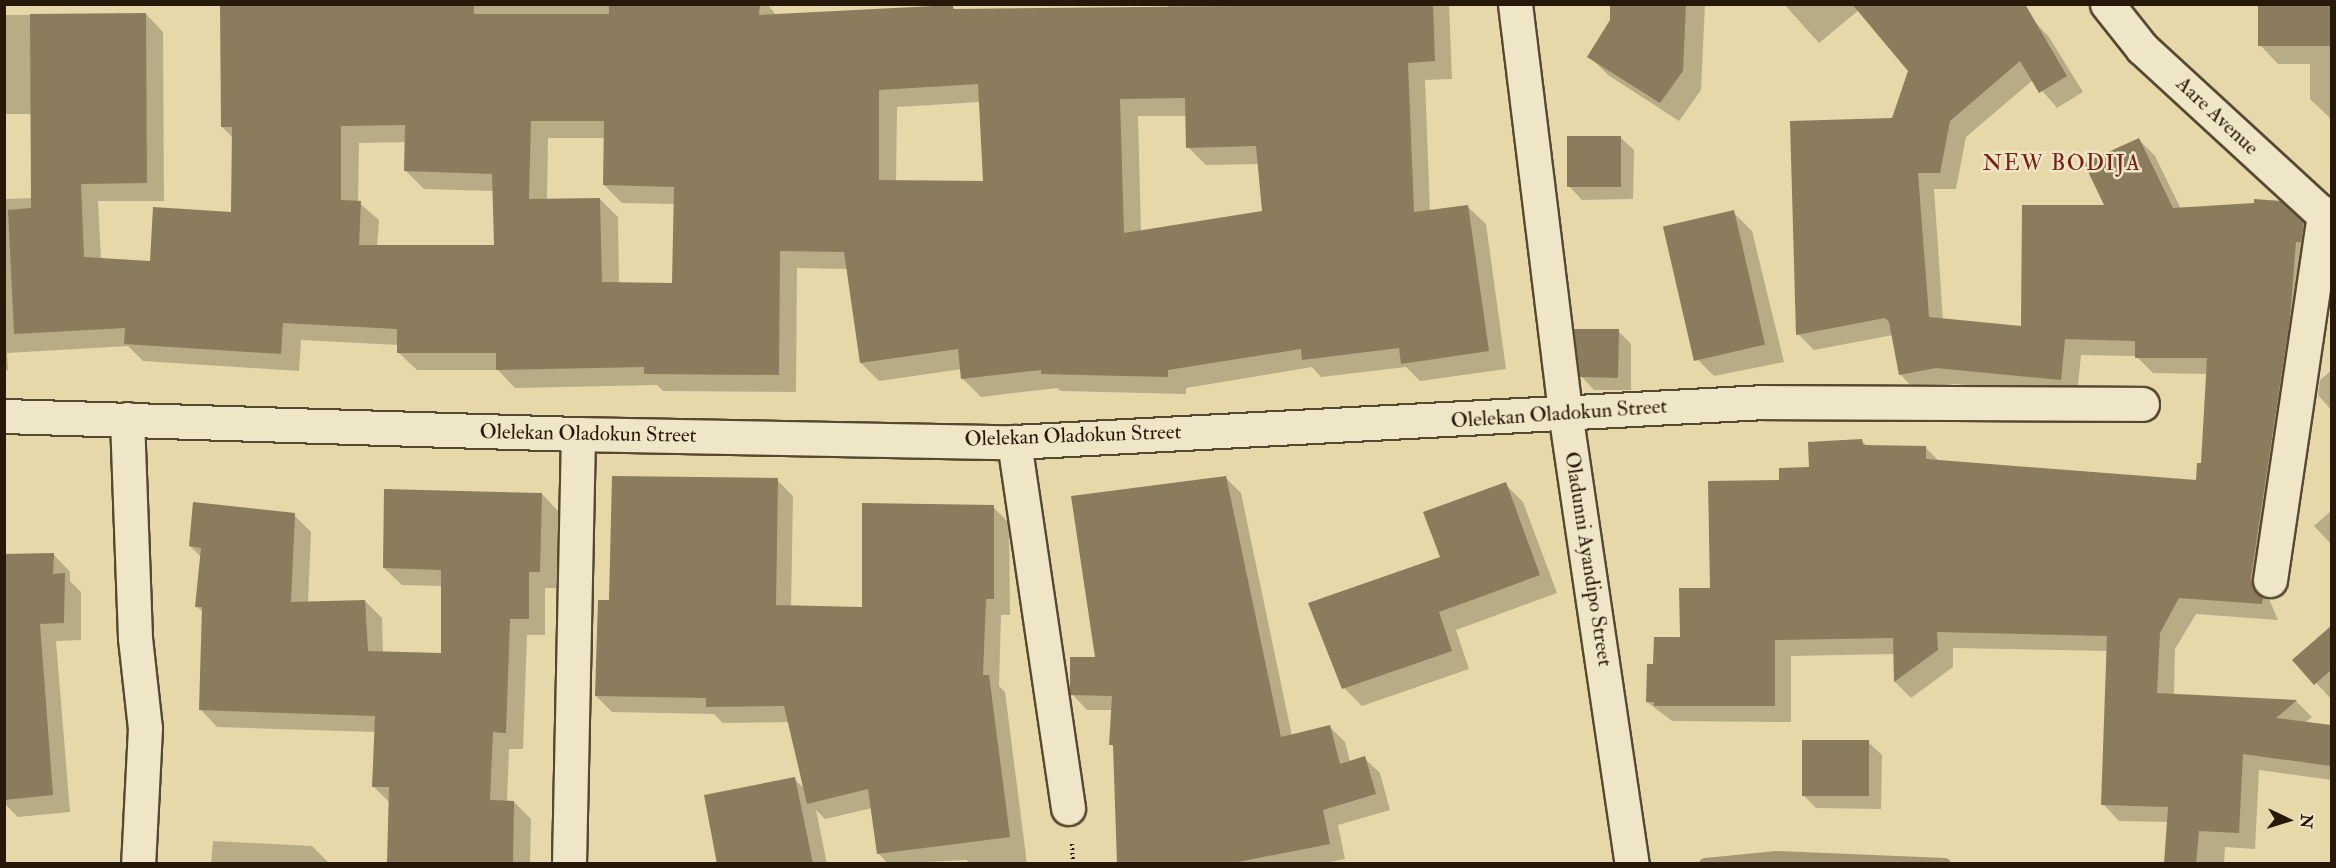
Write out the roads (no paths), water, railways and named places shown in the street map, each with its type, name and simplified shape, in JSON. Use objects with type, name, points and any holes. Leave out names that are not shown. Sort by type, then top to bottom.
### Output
[{"type":"street","name":"Oladunni Ayandipo Street","points":[[1515,4],[1565,412],[1631,852]]},
{"type":"street","name":"Aare Avenue","points":[[2107,4],[2142,48],[2328,218]]},
{"type":"street","points":[[2270,580],[2328,218]]},
{"type":"street","name":"Olelekan Oladokun Street","points":[[4,416],[578,434],[1014,442],[1451,421],[1565,412],[1765,402],[2142,405]]},
{"type":"street","points":[[127,419],[135,638],[145,728],[138,864]]},
{"type":"street","points":[[569,864],[578,434]]},
{"type":"street","points":[[1014,442],[1068,808]]},
{"type":"waterway","points":[[1705,864],[1777,857],[1945,864]]},
{"type":"district","name":"NEW BODIJA","points":[[2062,164]]}]
